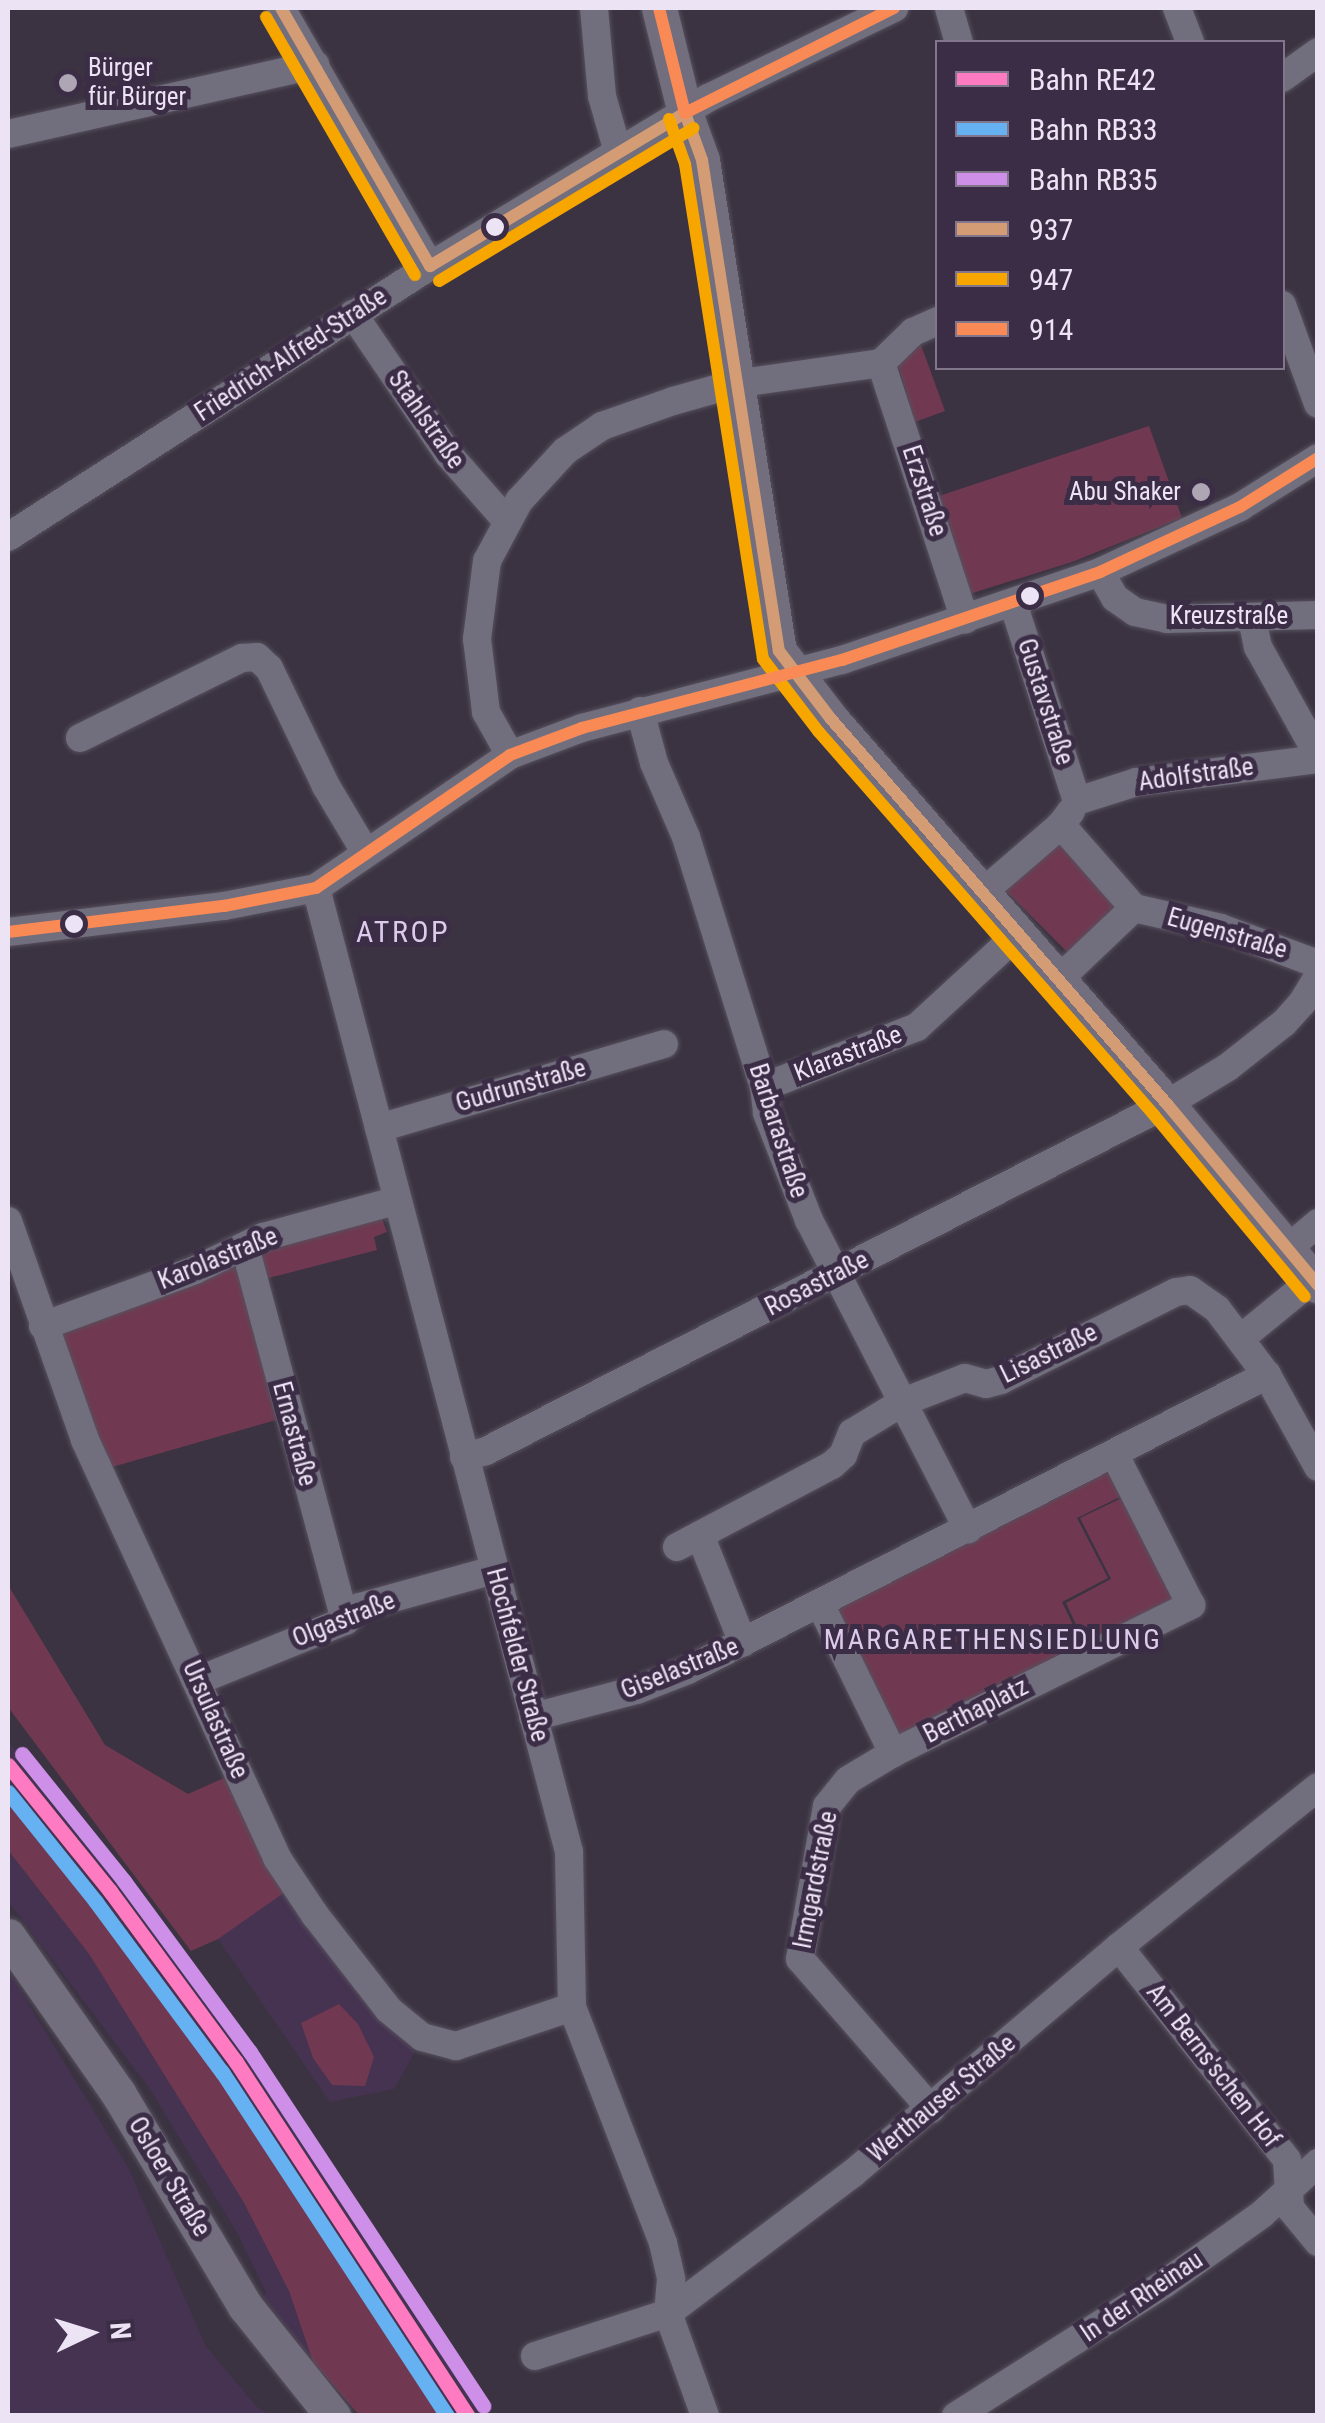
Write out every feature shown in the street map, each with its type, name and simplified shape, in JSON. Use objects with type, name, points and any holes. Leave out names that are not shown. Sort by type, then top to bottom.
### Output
[{"type":"main road","points":[[659,8],[684,114],[702,160],[734,384],[779,651],[794,674],[1056,982],[1167,1104],[1315,1283]]},
{"type":"main road","name":"Osloer Straße","points":[[8,1936],[118,2093],[235,2290],[333,2416]]},
{"type":"street","points":[[281,8],[430,266]]},
{"type":"street","points":[[594,8],[602,96],[618,152]]},
{"type":"street","name":"Friedrich-Alfred-Straße","points":[[8,536],[353,314],[618,152],[862,14],[894,8]]},
{"type":"street","points":[[949,8],[958,40]]},
{"type":"street","points":[[1178,8],[1189,40]]},
{"type":"street","points":[[1285,76],[1318,52]]},
{"type":"street","points":[[8,134],[315,65]]},
{"type":"street","points":[[1285,313],[1318,404]]},
{"type":"street","name":"Stahlstraße","points":[[353,314],[448,454],[506,520]]},
{"type":"street","points":[[510,754],[486,712],[478,639],[488,561],[506,520],[565,452],[602,426],[734,384],[881,363],[914,332],[935,323]]},
{"type":"street","name":"Erzstraße","points":[[881,363],[965,620]]},
{"type":"street","points":[[8,932],[224,906],[316,888],[510,754],[640,711],[794,674],[1100,572],[1240,507],[1318,458]]},
{"type":"street","name":"Kreuzstraße","points":[[1100,572],[1115,598],[1135,612],[1167,619],[1318,615]]},
{"type":"street","name":"Gustavstraße","points":[[1013,603],[1077,801]]},
{"type":"street","points":[[1252,618],[1258,646],[1318,757]]},
{"type":"street","points":[[80,738],[242,658],[257,657],[268,668],[326,786],[366,853]]},
{"type":"street","name":"Barbarastraße","points":[[640,711],[654,763],[686,837],[764,1086],[767,1113],[808,1220],[968,1530]]},
{"type":"street","name":"Adolfstraße","points":[[1077,801],[1137,782],[1318,757]]},
{"type":"street","points":[[983,892],[1062,825],[1077,801]]},
{"type":"street","points":[[1056,982],[1134,908],[1062,825]]},
{"type":"street","name":"Hochfelder Straße","points":[[316,888],[570,1852],[572,2008],[663,2243],[670,2279],[668,2313],[705,2416]]},
{"type":"street","name":"Eugenstraße","points":[[1134,908],[1221,928],[1318,964]]},
{"type":"street","name":"Klarastraße","points":[[764,1086],[917,1026],[1018,934]]},
{"type":"street","name":"Rosastraße","points":[[464,1456],[486,1451],[1167,1104],[1228,1067],[1284,1023],[1318,976]]},
{"type":"street","name":"Gudrunstraße","points":[[378,1128],[664,1044]]},
{"type":"street","name":"Karolastraße","points":[[43,1326],[263,1237],[396,1200]]},
{"type":"street","name":"Ursulastraße","points":[[8,1221],[86,1440],[278,1858],[315,1915],[389,2010],[422,2037],[456,2046],[572,2008]]},
{"type":"street","points":[[1286,1250],[1318,1223]]},
{"type":"street","name":"Ernastraße","points":[[245,1247],[345,1621]]},
{"type":"street","points":[[1240,1338],[1315,1283]]},
{"type":"street","name":"Lisastraße","points":[[742,1643],[688,1541],[832,1465],[842,1456],[852,1433],[903,1402],[965,1378],[986,1384],[1001,1380],[1176,1292],[1190,1290],[1208,1298],[1268,1376],[1318,1467]]},
{"type":"street","points":[[821,1606],[1268,1376]]},
{"type":"street","name":"Berthaplatz","points":[[821,1606],[894,1754],[1191,1605],[1115,1455]]},
{"type":"street","name":"Olgastraße","points":[[197,1681],[345,1621],[360,1608],[494,1570]]},
{"type":"street","name":"Giselastraße","points":[[533,1716],[637,1690],[821,1606]]},
{"type":"street","name":"Irmgardstraße","points":[[894,1754],[848,1780],[827,1806],[800,1959],[931,2109]]},
{"type":"street","name":"Werthauser Straße","points":[[534,2356],[668,2313],[852,2174],[1119,1947],[1318,1787]]},
{"type":"street","name":"Am Berns'schen Hof","points":[[1119,1947],[1287,2160],[1290,2208],[1318,2242]]},
{"type":"street","name":"In der Rheinau","points":[[956,2416],[1164,2284],[1262,2214],[1318,2163]]},
{"type":"shaded area","points":[[921,345],[945,411],[915,422],[898,365]]},
{"type":"shaded area","points":[[1149,426],[1182,518],[1072,562],[966,595],[936,497]]},
{"type":"shaded area","points":[[1057,840],[1124,907],[1073,958],[1006,891]]},
{"type":"shaded area","points":[[381,1216],[387,1232],[374,1237],[377,1250],[265,1279],[259,1254],[264,1247]]},
{"type":"shaded area","points":[[243,1265],[287,1417],[99,1471],[56,1319]]},
{"type":"shaded area","points":[[1115,1465],[1128,1493],[1077,1518],[1108,1578],[1062,1602],[1084,1648],[898,1744],[833,1611]]},
{"type":"shaded area","points":[[1128,1495],[1180,1597],[1085,1644],[1066,1603],[1111,1579],[1080,1518]]},
{"type":"shaded area","points":[[8,1585],[105,1745],[188,1794],[233,1774],[291,1888],[218,1939],[191,1951],[8,1707]]},
{"type":"shaded area","points":[[8,1742],[61,1799],[256,2069],[330,2177],[481,2415],[445,2415],[148,1975],[8,1797]]},
{"type":"shaded area","points":[[8,1797],[148,1975],[445,2415],[359,2415],[313,2362],[289,2291],[243,2201],[89,1954],[8,1850]]},
{"type":"shaded area","points":[[8,1850],[89,1954],[243,2201],[289,2291],[313,2362],[263,2296],[266,2293],[239,2236],[150,2089],[8,1901]]},
{"type":"shaded area","points":[[286,1891],[348,1974],[415,2052],[394,2089],[330,2102],[218,1939]]},
{"type":"shaded area","points":[[8,1970],[129,2169],[205,2345],[256,2406],[269,2415],[8,2415]]},
{"type":"shaded area","points":[[339,2004],[358,2024],[374,2057],[365,2086],[332,2085],[313,2058],[301,2023]]},
{"type":"rail line","name":"RB35","points":[[22,1754],[124,1881],[250,2052],[483,2406]]},
{"type":"rail line","name":"RE42","points":[[8,1765],[110,1891],[236,2062],[468,2416]]},
{"type":"rail line","name":"RB33","points":[[8,1792],[96,1902],[222,2072],[447,2416]]},
{"type":"transit line","name":"937","points":[[281,8],[430,266]]},
{"type":"transit line","name":"914","points":[[659,8],[685,113]]},
{"type":"transit line","name":"914","points":[[685,113],[894,8]]},
{"type":"transit line","name":"947","points":[[266,17],[415,275]]},
{"type":"transit line","name":"937","points":[[685,113],[702,160],[779,651],[831,719],[1167,1104],[1318,1285]]},
{"type":"transit line","name":"937","points":[[430,266],[685,113]]},
{"type":"transit line","name":"947","points":[[669,119],[685,164],[763,659],[818,731],[1154,1115],[1305,1297]]},
{"type":"transit line","name":"947","points":[[439,281],[694,128]]},
{"type":"transit line","name":"914","points":[[8,932],[224,906],[316,888],[510,755],[582,728],[842,660],[1100,572],[1240,507],[1318,458]]},
{"type":"place","name":"Bürger für Bürger","points":[[68,83]]},
{"type":"place","name":"Abu Shaker","points":[[1201,492]]},
{"type":"district","name":"ATROP","points":[[403,932]]},
{"type":"district","name":"MARGARETHENSIEDLUNG","points":[[993,1640]]}]
